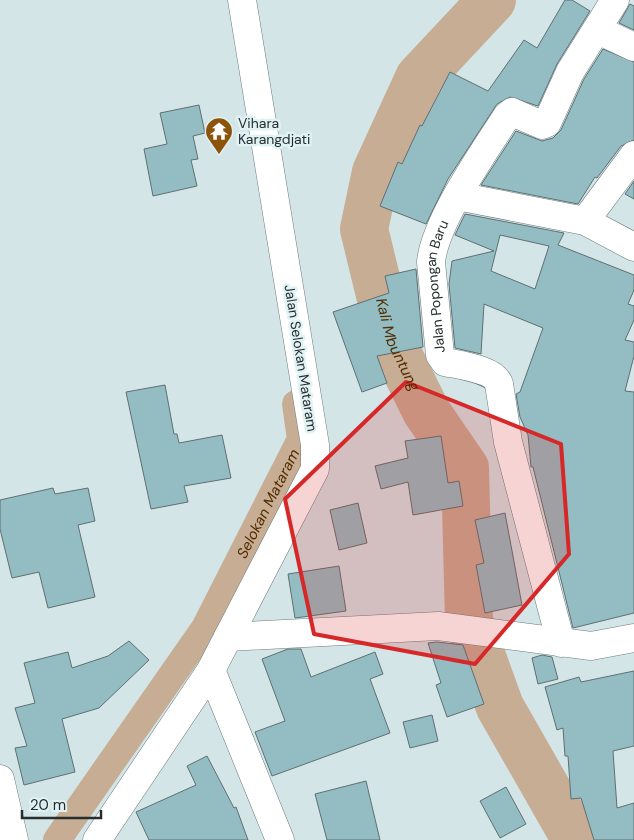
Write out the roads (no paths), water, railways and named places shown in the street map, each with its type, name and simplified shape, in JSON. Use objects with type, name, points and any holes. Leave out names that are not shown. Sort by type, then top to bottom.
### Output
[{"type":"street","name":"Jalan Selokan Mataram","points":[[97,840],[211,670],[316,469],[314,435],[242,0]]},
{"type":"street","name":"Jalan Popongan Baru","points":[[561,643],[508,442],[498,380],[472,367],[445,362],[440,355],[432,248],[457,196],[510,113],[542,125],[547,123],[570,72],[615,0]]},
{"type":"street","points":[[598,30],[634,47]]},
{"type":"street","points":[[585,221],[634,155]]},
{"type":"street","points":[[457,196],[585,221],[634,247]]},
{"type":"street","points":[[228,637],[438,626],[591,646],[634,638]]},
{"type":"street","points":[[211,670],[280,840]]},
{"type":"street","points":[[0,778],[14,840]]},
{"type":"waterway","name":"Kali Mbuntung","points":[[492,0],[419,78],[376,172],[364,229],[391,340],[426,411],[465,468],[469,621],[500,707],[576,840]]},
{"type":"waterway","name":"Selokan Mataram","points":[[57,840],[205,628],[301,439],[296,404]]},
{"type":"place","name":"Vihara Karangdjati","points":[[219,155]]}]
